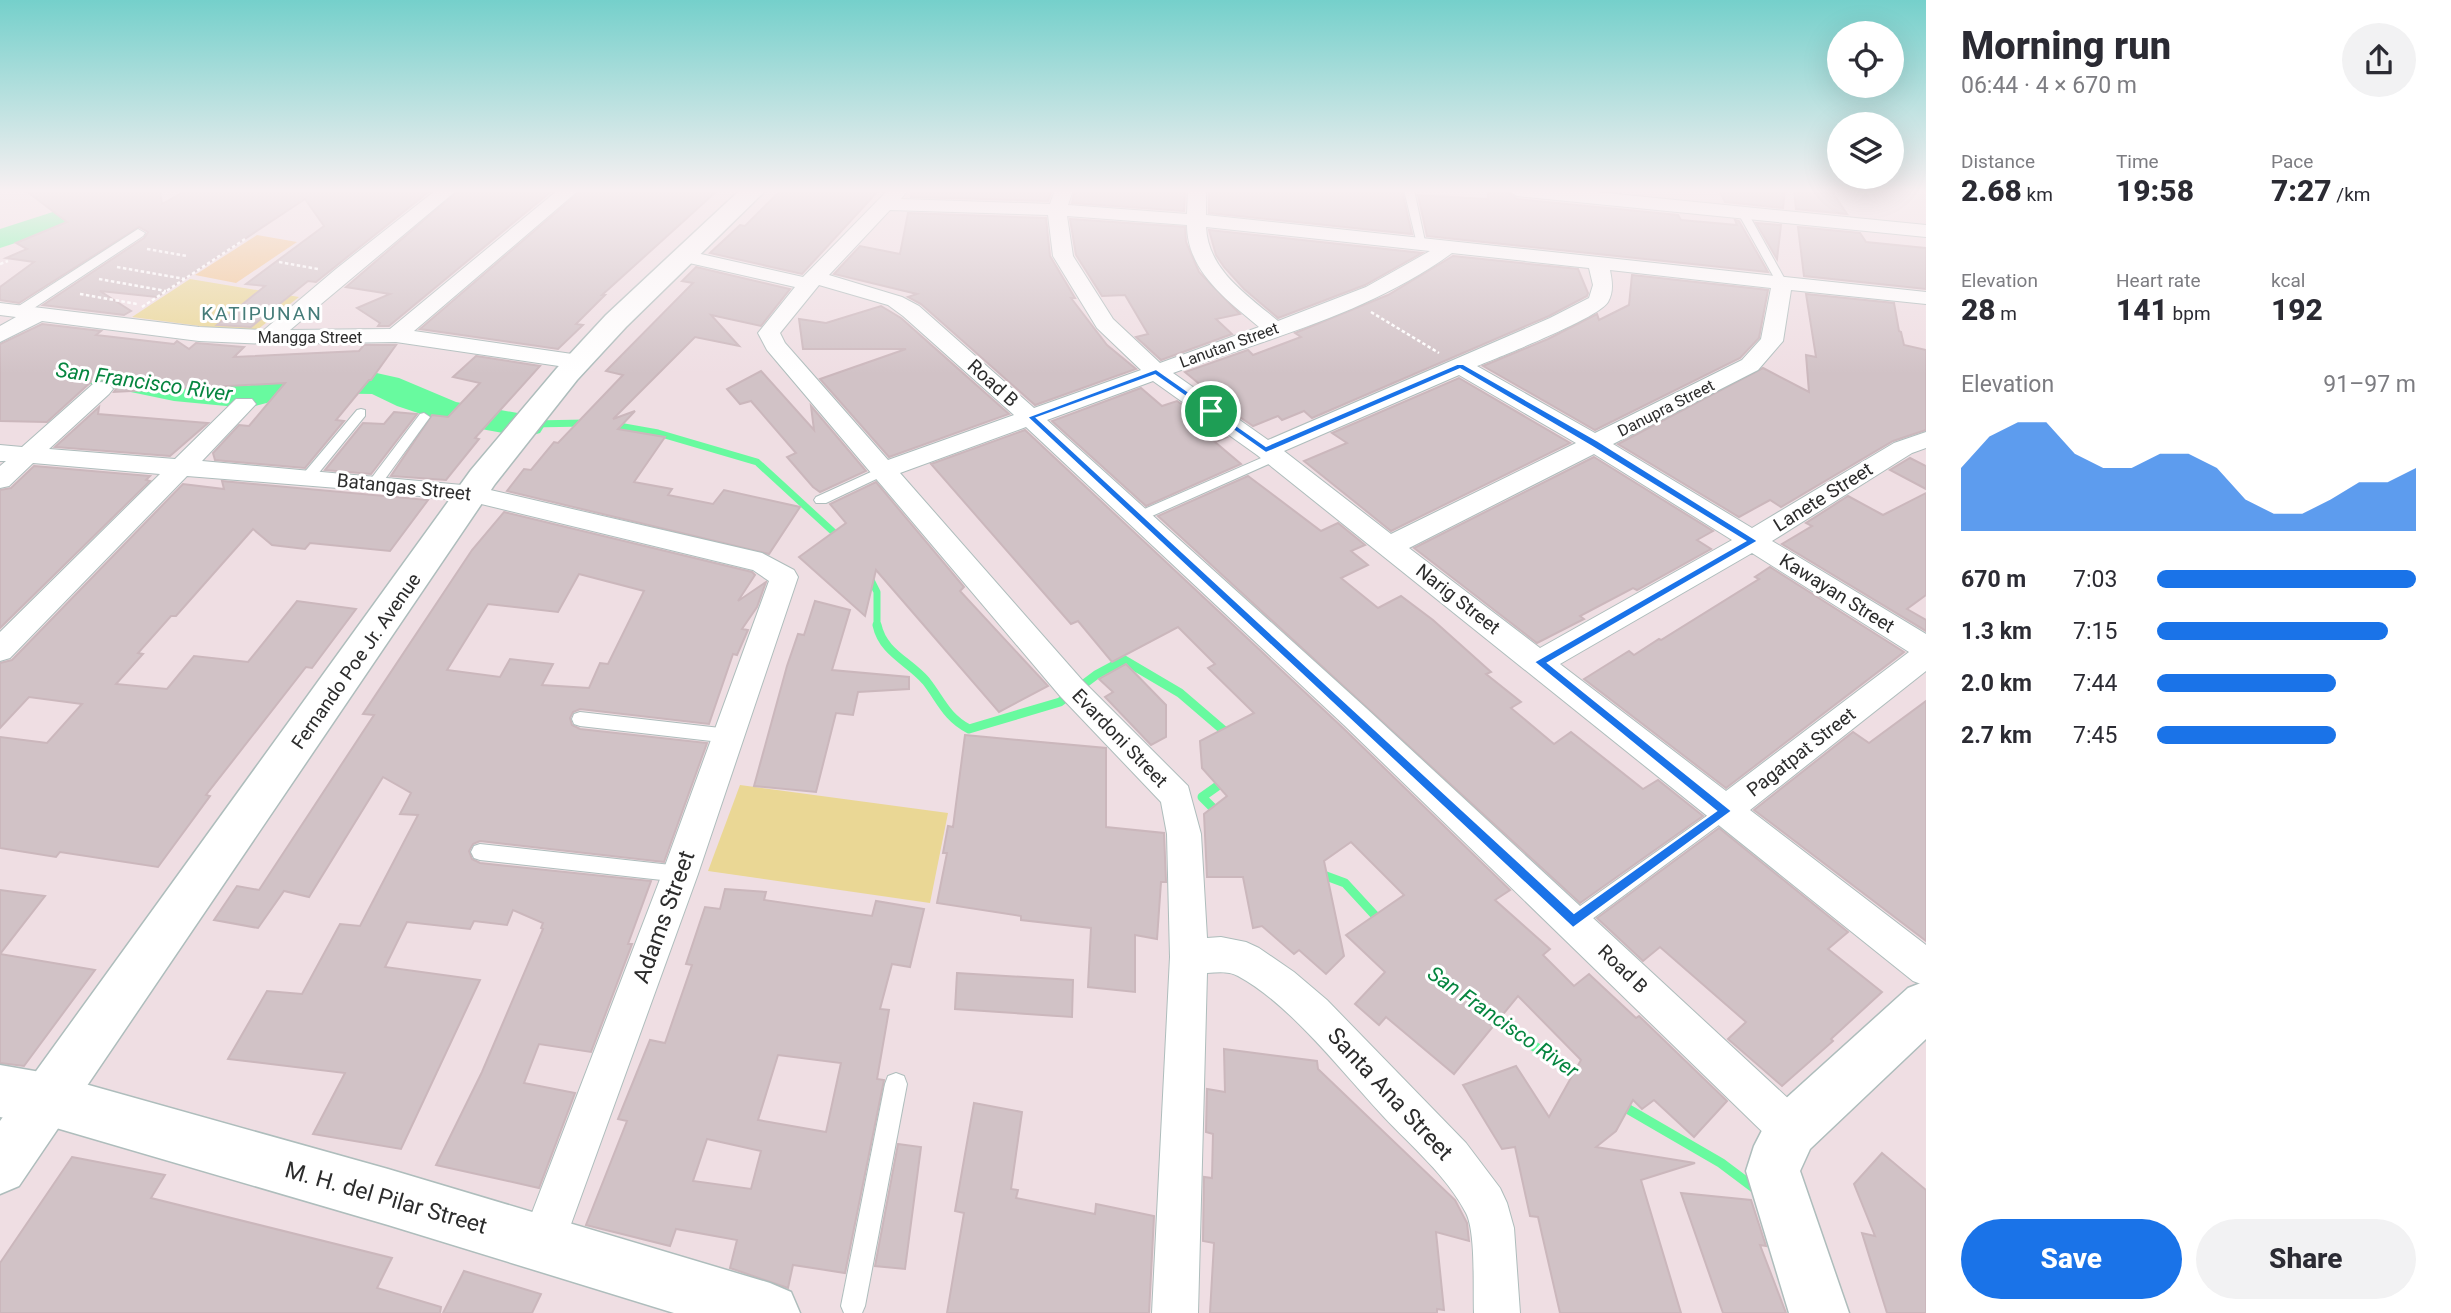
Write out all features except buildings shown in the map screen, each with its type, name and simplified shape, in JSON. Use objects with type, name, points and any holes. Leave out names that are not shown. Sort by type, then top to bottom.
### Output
[{"type":"main road","name":"Fernando Poe Jr. Avenue","points":[[0,1167],[23,1095],[473,494],[579,362],[616,321],[688,251]]},
{"type":"main road","points":[[1819,1313],[1773,1171],[1781,1146],[1791,1130],[1926,1004]]},
{"type":"main road","name":"M. H. del Pilar Street","points":[[23,1095],[542,1244],[770,1313]]},
{"type":"street","points":[[0,335],[20,311],[109,251]]},
{"type":"street","points":[[269,337],[371,251]]},
{"type":"street","points":[[396,335],[496,251]]},
{"type":"street","points":[[812,280],[840,251]]},
{"type":"street","name":"Narig Street","points":[[1062,251],[1092,307],[1156,372],[1270,453],[1540,662],[1926,968]]},
{"type":"street","points":[[1202,251],[1212,271],[1234,295],[1274,329]]},
{"type":"street","name":"Lanutan Street","points":[[884,470],[1274,329],[1425,266],[1443,251]]},
{"type":"street","points":[[1486,251],[1926,298]]},
{"type":"street","name":"Road B","points":[[683,256],[812,280],[895,301],[911,311],[1031,417],[1573,922],[1791,1130]]},
{"type":"street","points":[[1270,453],[1558,323],[1598,302],[1602,285],[1598,264]]},
{"type":"street","name":"Evardoni Street","points":[[812,280],[769,333],[775,345],[1074,691],[1176,796],[1184,834],[1189,957],[1175,1313]]},
{"type":"street","name":"Danupra Street","points":[[1390,546],[1750,365],[1772,341],[1782,283]]},
{"type":"street","name":"Mangga Street","points":[[20,311],[199,334],[269,337],[396,335],[579,362]]},
{"type":"street","name":"Kawayan Street","points":[[1460,366],[1594,443],[1926,648]]},
{"type":"street","points":[[0,480],[101,389]]},
{"type":"street","points":[[0,650],[244,404]]},
{"type":"street","name":"Lanete Street","points":[[1540,662],[1752,541],[1903,448],[1926,440]]},
{"type":"street","name":"Batangas Street","points":[[0,453],[308,477],[473,494],[762,563],[784,577],[782,589]]},
{"type":"street","name":"Adams Street","points":[[542,1244],[680,874],[782,589]]},
{"type":"street","name":"Pagatpat Street","points":[[1726,811],[1926,655]]},
{"type":"street","name":"Santa Ana Street","points":[[1189,957],[1221,954],[1246,960],[1281,985],[1313,1013],[1451,1158],[1485,1203],[1492,1228],[1497,1313]]},
{"type":"lane","points":[[1764,251],[1782,283]]},
{"type":"lane","points":[[308,477],[361,412]]},
{"type":"lane","points":[[375,483],[424,417]]},
{"type":"lane","points":[[1138,517],[1270,453]]},
{"type":"lane","points":[[821,500],[884,470]]},
{"type":"lane","points":[[580,719],[730,736]]},
{"type":"lane","name":"Pagatpat Street","points":[[1573,922],[1726,811]]},
{"type":"lane","points":[[480,852],[680,874]]},
{"type":"lane","points":[[853,1306],[896,1084]]},
{"type":"path","points":[[161,251],[187,256]]},
{"type":"path","points":[[118,323],[227,251]]},
{"type":"path","points":[[0,264],[8,261]]},
{"type":"path","points":[[91,262],[186,279]]},
{"type":"path","points":[[279,262],[344,273]]},
{"type":"path","points":[[72,275],[167,291]]},
{"type":"path","points":[[51,288],[145,305]]},
{"type":"path","points":[[1350,299],[1460,366]]},
{"type":"shaded area","points":[[232,251],[283,251],[236,283],[195,275]]},
{"type":"shaded area","points":[[190,279],[299,297],[253,333],[132,317]]},
{"type":"shaded area","points":[[740,785],[948,813],[930,903],[708,871]]},
{"type":"waterway","name":"San Francisco River","points":[[0,368],[25,365],[97,374],[174,390],[247,397],[304,382],[372,383],[386,386],[448,412],[526,425]]},
{"type":"waterway","name":"San Francisco River","points":[[532,424],[586,423]]},
{"type":"waterway","name":"San Francisco River","points":[[613,425],[658,433],[757,462],[841,539]]},
{"type":"waterway","name":"San Francisco River","points":[[868,574],[877,592],[877,625]]},
{"type":"waterway","name":"San Francisco River","points":[[877,625],[880,635],[891,650],[926,681],[949,714],[969,729],[1060,702],[1096,675],[1124,660],[1180,693],[1229,735]]},
{"type":"waterway","name":"San Francisco River","points":[[1218,813],[1202,797],[1226,780]]},
{"type":"waterway","name":"San Francisco River","points":[[1318,873],[1345,883],[1381,922]]},
{"type":"waterway","name":"San Francisco River","points":[[1490,1018],[1582,1077]]},
{"type":"waterway","name":"San Francisco River","points":[[1621,1105],[1721,1163],[1761,1193]]},
{"type":"district","name":"KATIPUNAN","points":[[262,313]]},
{"type":"route","points":[[1460,366],[1594,443],[1752,541],[1540,662],[1726,811],[1573,922],[1031,417],[1156,372],[1211,411],[1266,450],[1460,366]]}]
